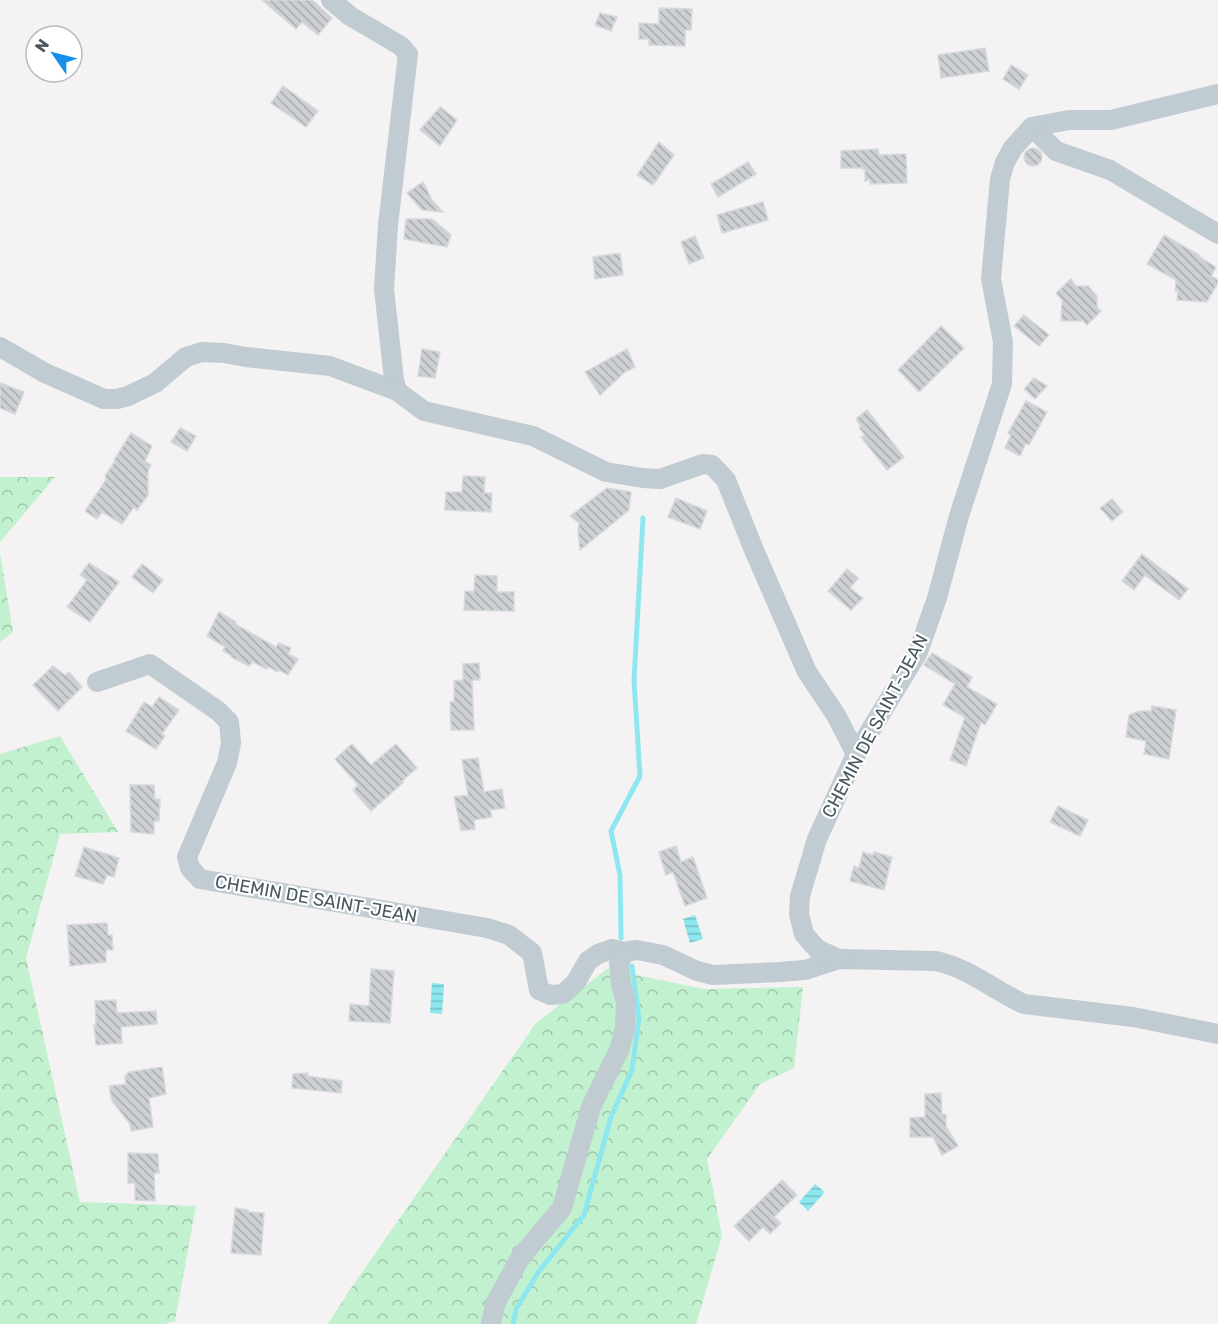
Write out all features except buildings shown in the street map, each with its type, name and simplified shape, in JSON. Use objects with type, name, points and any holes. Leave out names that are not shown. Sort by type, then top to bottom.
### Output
[{"type":"street","points":[[331,0],[350,16],[401,46],[408,54],[389,215],[384,289],[397,391]]},
{"type":"street","points":[[1032,127],[1069,120],[1111,120],[1218,94]]},
{"type":"street","points":[[1032,127],[1056,151],[1110,170],[1218,234]]},
{"type":"street","name":"CHEMIN DE SAINT-JEAN","points":[[839,959],[817,949],[804,934],[800,914],[801,896],[817,838],[856,754],[918,652],[937,598],[959,516],[1002,384],[1003,342],[992,279],[1000,179],[1005,162],[1013,148],[1032,127]]},
{"type":"street","points":[[0,347],[45,373],[104,399],[128,396],[155,383],[186,357],[202,352],[330,366],[397,391],[424,411],[533,436],[606,472],[660,479],[703,464],[712,465],[726,480],[807,672],[836,715],[856,754]]},
{"type":"street","name":"CHEMIN DE SAINT-JEAN","points":[[97,682],[150,664],[218,711],[229,722],[231,742],[227,763],[187,857],[189,868],[200,879],[487,928],[509,935],[532,953],[539,990],[550,995],[563,994],[576,982],[588,961],[612,949],[624,952],[637,950],[663,955],[697,971],[713,975],[805,970],[839,959]]},
{"type":"street","points":[[491,1324],[495,1304],[520,1258],[562,1208],[591,1107],[620,1048],[625,1028],[626,1002],[619,964],[624,952]]},
{"type":"street","points":[[839,959],[936,962],[966,971],[1024,1004],[1133,1017],[1218,1034]]},
{"type":"green space","points":[[0,477],[55,477],[0,542]]},
{"type":"green space","points":[[0,553],[13,632],[0,642]]},
{"type":"green space","points":[[60,736],[118,832],[60,834],[26,958],[80,1202],[196,1206],[175,1321],[166,1324],[0,1324],[0,754]]},
{"type":"green space","points":[[607,969],[704,989],[803,987],[794,1068],[760,1084],[707,1159],[722,1236],[696,1324],[328,1324],[536,1023]]},
{"type":"water","points":[[695,915],[703,939],[690,943],[683,919]]},
{"type":"water","points":[[432,983],[444,984],[442,1014],[430,1013]]},
{"type":"water","points":[[815,1184],[825,1192],[808,1211],[799,1202]]},
{"type":"waterway","points":[[621,938],[620,875],[611,831],[640,776],[634,680],[643,518]]},
{"type":"waterway","points":[[513,1324],[516,1309],[539,1271],[584,1215],[611,1117],[632,1070],[639,1018],[632,966]]}]
